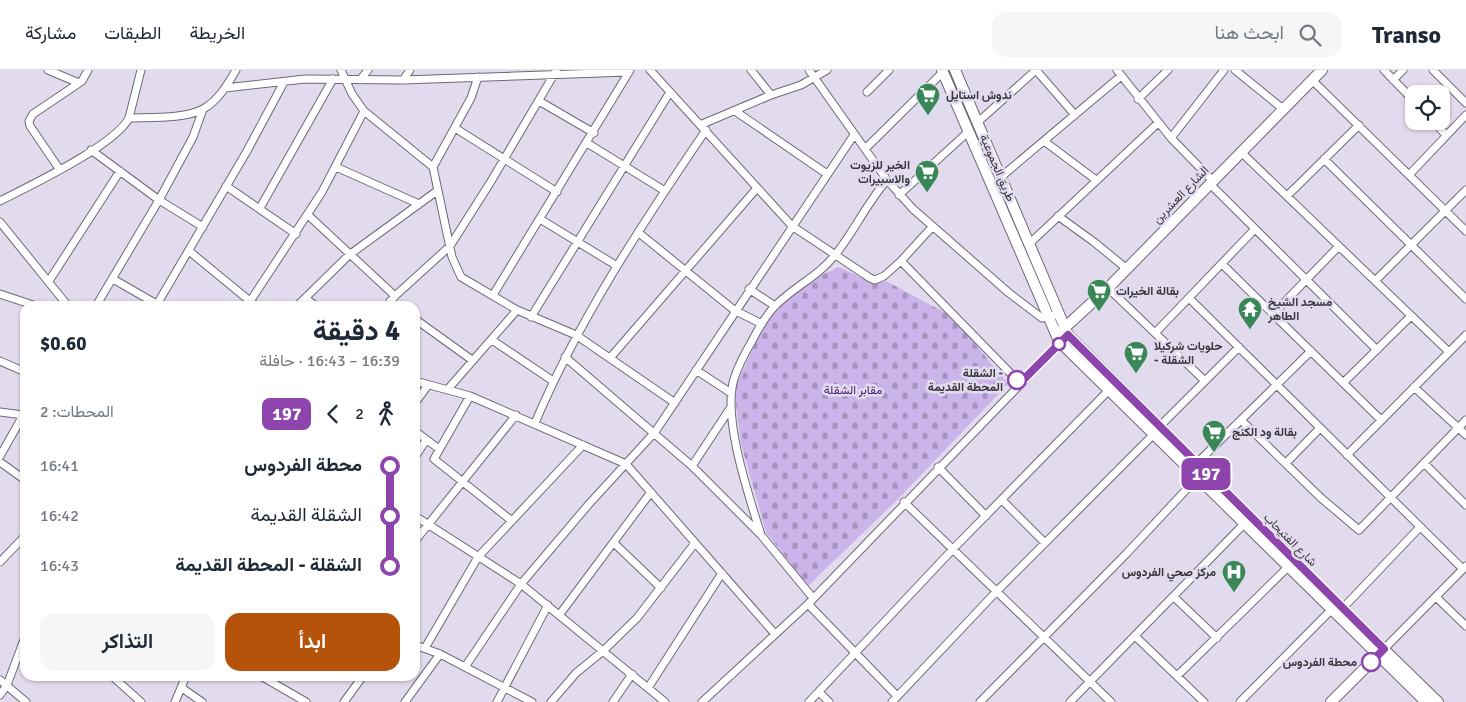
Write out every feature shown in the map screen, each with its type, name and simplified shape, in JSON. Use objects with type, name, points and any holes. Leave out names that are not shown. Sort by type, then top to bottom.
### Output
[{"type":"main road","name":"طريق الجموعية","points":[[955,70],[1002,176],[1040,270],[1054,316]]},
{"type":"main road","name":"الشارع العشرين","points":[[1063,335],[1322,70]]},
{"type":"main road","name":"طريق الجموعية","points":[[943,71],[1030,275],[1054,316]]},
{"type":"main road","points":[[1054,316],[1063,335]]},
{"type":"main road","name":"شارع الفتيحاب","points":[[1063,335],[1109,390],[1196,464],[1336,610]]},
{"type":"main road","name":"شارع الفتيحاب","points":[[1063,335],[1198,477],[1288,568],[1438,702]]},
{"type":"main road","points":[[1331,702],[1381,652]]},
{"type":"main road","name":"شارع الفتيحاب","points":[[1381,652],[1426,702]]},
{"type":"street","points":[[48,70],[79,84]]},
{"type":"street","points":[[60,170],[30,126],[30,118],[33,114],[84,80],[88,70]]},
{"type":"street","points":[[0,201],[60,170],[117,133],[128,118],[141,70]]},
{"type":"street","points":[[341,70],[364,111],[433,167]]},
{"type":"street","points":[[360,80],[368,70]]},
{"type":"street","points":[[403,80],[410,70]]},
{"type":"street","points":[[650,70],[792,226],[875,280],[884,276],[932,227]]},
{"type":"street","points":[[751,70],[770,95]]},
{"type":"street","points":[[809,70],[899,195],[932,227],[1009,293],[1042,318],[1054,316]]},
{"type":"street","points":[[535,423],[553,381],[576,336],[703,128],[735,111],[814,78],[827,70]]},
{"type":"street","points":[[867,92],[889,70]]},
{"type":"street","points":[[978,122],[1036,70],[1075,115]]},
{"type":"street","points":[[1138,99],[1168,70]]},
{"type":"street","points":[[1171,138],[1224,70]]},
{"type":"street","points":[[1235,70],[1284,109]]},
{"type":"street","points":[[1384,70],[1405,92]]},
{"type":"street","points":[[1393,80],[1403,70]]},
{"type":"street","points":[[1432,70],[1466,103]]},
{"type":"street","points":[[99,301],[160,200],[193,138],[203,109],[225,88],[233,71]]},
{"type":"street","points":[[225,88],[333,79],[403,80],[478,77],[511,72],[630,71]]},
{"type":"street","points":[[493,295],[594,133],[630,71]]},
{"type":"street","points":[[865,150],[943,71]]},
{"type":"street","points":[[308,215],[391,301],[450,246],[556,72]]},
{"type":"street","points":[[1002,176],[1075,115],[1119,73],[1171,138],[1254,230],[1305,282],[1377,350]]},
{"type":"street","points":[[478,77],[475,90],[433,167],[450,246],[456,268],[461,277],[517,310],[576,336],[675,403]]},
{"type":"street","points":[[260,208],[333,79]]},
{"type":"street","points":[[1312,80],[1466,231]]},
{"type":"street","points":[[161,301],[284,82]]},
{"type":"street","points":[[531,317],[670,92]]},
{"type":"street","points":[[539,101],[594,133]]},
{"type":"street","points":[[128,118],[178,115],[203,109]]},
{"type":"street","points":[[254,301],[336,167],[364,111]]},
{"type":"street","points":[[735,111],[827,174]]},
{"type":"street","points":[[1409,175],[1466,115]]},
{"type":"street","points":[[1029,244],[1158,122]]},
{"type":"street","points":[[1287,196],[1359,126]]},
{"type":"street","points":[[455,128],[557,192]]},
{"type":"street","points":[[1441,130],[1446,135]]},
{"type":"street","points":[[899,195],[968,132]]},
{"type":"street","points":[[465,667],[521,584],[655,432],[734,310],[854,134]]},
{"type":"street","points":[[1044,141],[1096,180]]},
{"type":"street","points":[[587,143],[664,191]]},
{"type":"street","points":[[91,150],[160,200],[203,227]]},
{"type":"street","points":[[1241,152],[1449,352]]},
{"type":"street","points":[[1324,159],[1466,299]]},
{"type":"street","points":[[336,167],[419,204]]},
{"type":"street","points":[[49,281],[120,171]]},
{"type":"street","points":[[760,535],[745,481],[733,425],[731,393],[737,370],[762,324],[775,306],[836,255],[866,206],[887,180]]},
{"type":"street","points":[[226,186],[296,234]]},
{"type":"street","points":[[610,358],[757,188]]},
{"type":"street","points":[[1375,281],[1466,190]]},
{"type":"street","points":[[302,301],[349,256],[437,191]]},
{"type":"street","points":[[1058,216],[1127,269]]},
{"type":"street","points":[[540,219],[617,266]]},
{"type":"street","points":[[0,222],[64,301]]},
{"type":"street","points":[[1156,332],[1254,230]]},
{"type":"street","points":[[639,233],[734,310],[762,324]]},
{"type":"street","points":[[1273,314],[1339,246]]},
{"type":"street","points":[[189,251],[246,301]]},
{"type":"street","points":[[900,261],[1020,383]]},
{"type":"street","points":[[1222,264],[1381,420]]},
{"type":"street","points":[[113,279],[150,301]]},
{"type":"street","points":[[1108,288],[1205,381]]},
{"type":"street","points":[[749,289],[775,306]]},
{"type":"street","points":[[0,295],[20,301]]},
{"type":"street","points":[[305,298],[309,301]]},
{"type":"street","points":[[1189,298],[1420,527],[1464,568],[1381,652]]},
{"type":"street","points":[[448,389],[517,310]]},
{"type":"street","points":[[1343,383],[1411,316]]},
{"type":"street","points":[[420,323],[472,360]]},
{"type":"street","points":[[702,702],[810,601],[1020,383],[1063,335]]},
{"type":"street","points":[[1347,455],[1466,335]]},
{"type":"street","points":[[492,340],[553,381]]},
{"type":"street","points":[[565,357],[655,432],[692,466],[760,535],[810,601],[895,699],[996,592],[1239,347]]},
{"type":"street","points":[[1196,464],[1311,351]]},
{"type":"street","points":[[0,360],[20,370]]},
{"type":"street","points":[[696,370],[731,393]]},
{"type":"street","points":[[420,382],[470,396],[626,464],[775,634]]},
{"type":"street","points":[[420,395],[428,384]]},
{"type":"street","points":[[1414,387],[1466,435]]},
{"type":"street","points":[[809,702],[953,550],[1109,390]]},
{"type":"street","points":[[470,396],[435,456],[436,461],[512,522]]},
{"type":"street","points":[[692,466],[731,407]]},
{"type":"street","points":[[0,412],[20,413]]},
{"type":"street","points":[[420,534],[464,482],[516,415]]},
{"type":"street","points":[[0,456],[20,420]]},
{"type":"street","points":[[1241,420],[1321,498],[1359,530],[1466,420]]},
{"type":"street","points":[[1286,463],[1320,428]]},
{"type":"street","points":[[420,435],[439,449]]},
{"type":"street","points":[[420,450],[426,440]]},
{"type":"street","points":[[424,648],[478,557],[583,445]]},
{"type":"street","points":[[0,462],[20,476]]},
{"type":"street","points":[[1424,463],[1466,505]]},
{"type":"street","points":[[938,467],[986,516]]},
{"type":"street","points":[[980,702],[1198,477]]},
{"type":"street","points":[[560,614],[651,492]]},
{"type":"street","points":[[1002,500],[1045,543]]},
{"type":"street","points":[[904,502],[1111,702]]},
{"type":"street","points":[[420,519],[521,584],[560,614],[665,702]]},
{"type":"street","points":[[1070,702],[1136,637],[1244,524]]},
{"type":"street","points":[[1240,702],[1420,527]]},
{"type":"street","points":[[0,562],[20,541]]},
{"type":"street","points":[[550,702],[576,673],[603,651],[637,618],[695,543]]},
{"type":"street","points":[[614,544],[660,588]]},
{"type":"street","points":[[1177,676],[1288,568]]},
{"type":"street","points":[[648,688],[722,574]]},
{"type":"street","points":[[1174,597],[1217,638]]},
{"type":"street","points":[[1436,597],[1466,626]]},
{"type":"street","points":[[497,702],[548,605]]},
{"type":"street","points":[[1136,637],[1204,702]]},
{"type":"street","points":[[420,647],[440,654],[532,702]]},
{"type":"street","points":[[0,695],[7,685],[20,651]]},
{"type":"street","points":[[405,702],[440,654]]},
{"type":"street","points":[[613,702],[632,674]]},
{"type":"street","points":[[0,680],[26,702]]},
{"type":"street","points":[[118,681],[141,702]]},
{"type":"street","points":[[175,702],[184,681]]},
{"type":"street","points":[[269,681],[306,702]]},
{"type":"street","points":[[344,702],[359,681]]},
{"type":"street","points":[[182,688],[202,702]]},
{"type":"street","points":[[819,692],[829,702]]},
{"type":"green space","name":"مقابر الشقلة","points":[[839,267],[874,284],[886,281],[953,317],[1008,384],[899,498],[808,586],[766,532],[741,444],[734,389],[771,311],[807,282]]},
{"type":"bus line","name":"197","points":[[1017,380],[1020,383],[1068,335],[1205,474],[1384,649],[1371,662]]},
{"type":"place","name":"ندوش استايل","points":[[928,116]]},
{"type":"place","name":"الخير للزيوت والاسبيرات","points":[[927,193]]},
{"type":"place","name":"بقالة الخيرات","points":[[1099,312]]},
{"type":"place","name":"مسجد الشيخ الطاهر","points":[[1250,330]]},
{"type":"place","name":"حلويات شركيلا - الشقلة","points":[[1136,374]]},
{"type":"place","name":"الشقلة - المحطة القديمة","points":[[1017,380]]},
{"type":"place","name":"بقالة ود الكنج","points":[[1214,453]]},
{"type":"place","name":"مركز صحي الفردوس","points":[[1234,593]]},
{"type":"place","name":"محطة الفردوس","points":[[1371,662]]}]
